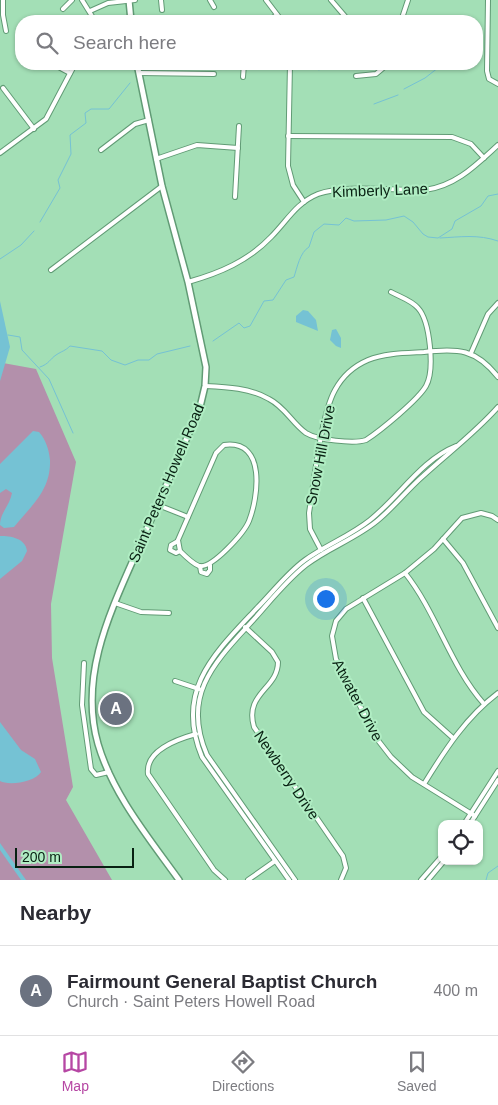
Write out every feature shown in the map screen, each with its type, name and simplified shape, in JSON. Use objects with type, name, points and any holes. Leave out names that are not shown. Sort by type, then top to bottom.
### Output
[{"type":"main road","points":[[129,0],[130,15]]},
{"type":"main road","name":"Saint Peters Howell Road","points":[[137,70],[162,186],[188,282],[206,367],[206,386],[200,407],[115,603],[98,648],[92,684],[92,710],[98,744],[109,772],[132,812],[179,880]]},
{"type":"street","points":[[2,0],[2,15],[6,31]]},
{"type":"street","points":[[63,9],[72,0]]},
{"type":"street","points":[[82,0],[92,15]]},
{"type":"street","points":[[90,11],[101,5],[135,0]]},
{"type":"street","points":[[161,0],[162,10]]},
{"type":"street","points":[[210,0],[214,7]]},
{"type":"street","points":[[266,0],[277,15]]},
{"type":"street","points":[[331,0],[343,15]]},
{"type":"street","points":[[403,15],[408,0]]},
{"type":"street","points":[[488,0],[487,71],[489,79],[498,84]]},
{"type":"street","points":[[64,70],[70,73]]},
{"type":"street","points":[[0,153],[34,129],[51,111],[72,70]]},
{"type":"street","points":[[243,77],[244,70]]},
{"type":"street","points":[[290,70],[289,172],[293,186],[304,202]]},
{"type":"street","points":[[356,76],[376,74],[381,70]]},
{"type":"street","points":[[138,73],[214,74]]},
{"type":"street","points":[[4,88],[34,129]]},
{"type":"street","points":[[101,150],[136,124],[149,120]]},
{"type":"street","points":[[235,197],[239,126]]},
{"type":"street","points":[[288,136],[452,137],[471,144],[484,158]]},
{"type":"street","points":[[156,159],[197,145],[238,148]]},
{"type":"street","name":"Kimberly Lane","points":[[188,282],[219,272],[243,260],[268,241],[304,202],[323,192],[337,190],[432,189],[458,179],[498,145]]},
{"type":"street","points":[[51,270],[162,186]]},
{"type":"street","points":[[206,386],[243,389],[260,394],[278,404],[308,434],[356,443],[372,436],[426,387],[431,369],[427,327],[422,313],[410,301],[391,292]]},
{"type":"street","points":[[471,354],[488,314],[498,303]]},
{"type":"street","name":"Snow Hill Drive","points":[[322,552],[310,529],[309,513],[322,438],[333,395],[340,382],[353,370],[370,360],[380,357],[451,350],[471,354],[488,365],[498,377]]},
{"type":"street","points":[[322,552],[359,534],[386,514],[419,479],[483,424],[498,406]]},
{"type":"street","points":[[180,552],[178,541],[218,450],[224,445],[232,445],[249,455],[257,469],[257,479],[249,520],[245,528],[210,565],[210,570],[207,574],[201,572],[200,566]]},
{"type":"street","points":[[289,880],[206,764],[197,734],[199,689],[214,663],[244,626],[291,578],[322,552],[359,528],[382,510],[432,461],[447,449],[458,445]]},
{"type":"street","points":[[158,505],[188,517]]},
{"type":"street","points":[[382,510],[386,514]]},
{"type":"street","name":"Atwater Drive","points":[[475,816],[404,770],[383,748],[333,652],[332,636],[336,621],[346,609],[405,573],[467,515],[486,513],[498,520]]},
{"type":"street","points":[[442,540],[463,563],[498,628]]},
{"type":"street","points":[[178,541],[171,545],[170,550],[176,553],[180,552],[200,566],[210,565]]},
{"type":"street","points":[[405,573],[415,586],[468,684],[484,704]]},
{"type":"street","points":[[363,598],[424,712],[452,738]]},
{"type":"street","points":[[115,603],[141,612],[168,614]]},
{"type":"street","name":"Newberry Drive","points":[[244,626],[272,652],[278,662],[275,676],[258,695],[253,706],[254,727],[343,856],[346,868],[341,880]]},
{"type":"street","points":[[84,663],[82,705],[91,768],[96,776],[109,772]]},
{"type":"street","points":[[174,681],[199,689]]},
{"type":"street","points":[[424,784],[452,738],[484,704],[498,693]]},
{"type":"street","points":[[197,734],[211,762],[295,880]]},
{"type":"street","points":[[197,734],[176,741],[156,754],[149,762],[148,774],[214,870],[225,880]]},
{"type":"street","points":[[466,820],[498,771]]},
{"type":"street","points":[[472,820],[498,780]]},
{"type":"street","points":[[248,880],[279,858]]},
{"type":"street","points":[[421,880],[438,861]]},
{"type":"street","points":[[428,880],[441,865]]},
{"type":"shaded area","points":[[3,363],[36,369],[76,462],[51,604],[52,658],[73,787],[66,800],[112,880],[0,880],[0,370]]},
{"type":"water","points":[[0,301],[10,347],[0,381]]},
{"type":"water","points":[[303,310],[308,311],[316,320],[318,331],[296,322],[296,316]]},
{"type":"water","points":[[336,329],[341,338],[341,348],[330,340],[332,330]]},
{"type":"water","points":[[33,431],[39,432],[44,438],[48,449],[50,460],[47,480],[44,489],[34,504],[14,527],[4,528],[0,525],[0,521],[12,493],[6,489],[0,493],[0,464]]},
{"type":"water","points":[[0,536],[13,537],[23,543],[27,551],[22,561],[0,579]]},
{"type":"water","points":[[0,722],[21,750],[35,759],[41,772],[28,781],[9,783],[0,781]]},
{"type":"water","points":[[0,843],[26,880],[21,880],[0,850]]},
{"type":"waterway","points":[[404,89],[435,70]]},
{"type":"waterway","points":[[40,222],[60,188],[58,180],[71,154],[70,135],[86,123],[85,113],[91,109],[109,109],[130,83]]},
{"type":"waterway","points":[[374,104],[398,95]]},
{"type":"waterway","points":[[213,341],[239,323],[244,328],[250,326],[264,301],[273,300],[286,280],[294,277],[301,256],[309,247],[314,232],[324,224],[339,225],[346,218],[354,221],[386,220],[404,216],[413,222],[423,234],[428,237],[438,238],[452,229],[455,221],[481,206],[488,196],[498,194]]},
{"type":"waterway","points":[[0,259],[21,245],[34,231]]},
{"type":"waterway","points":[[440,238],[476,237],[498,241]]},
{"type":"waterway","points":[[8,335],[20,337],[22,350],[49,379],[73,433]]},
{"type":"waterway","points":[[40,367],[70,346],[102,351],[111,360],[125,365],[138,360],[149,360],[157,354],[190,346]]},
{"type":"waterway","points":[[486,880],[488,873],[498,866]]},
{"type":"place","name":"Fairmount General Baptist Church","points":[[116,709]]}]
